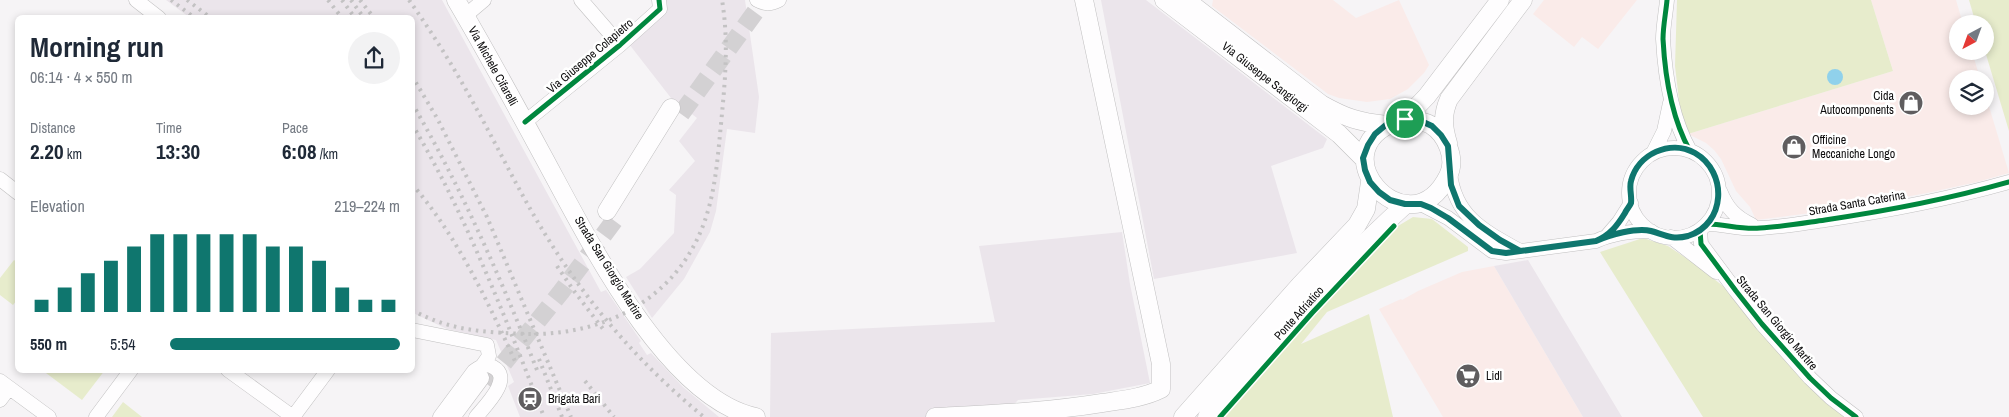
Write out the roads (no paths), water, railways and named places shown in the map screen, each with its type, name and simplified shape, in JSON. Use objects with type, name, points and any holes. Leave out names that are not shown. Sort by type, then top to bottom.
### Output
[{"type":"main road","name":"Via Michele Cifarelli","points":[[456,0],[574,211]]},
{"type":"main road","points":[[935,417],[1078,407],[1131,399],[1161,389],[1161,364],[1084,0]]},
{"type":"main road","name":"Via Giuseppe Sangiorgi","points":[[1164,0],[1339,134],[1363,158]]},
{"type":"main road","name":"Via Giuseppe Sangiorgi","points":[[1186,0],[1321,104],[1344,117],[1358,121],[1387,124]]},
{"type":"main road","points":[[1405,119],[1427,96],[1500,0]]},
{"type":"main road","points":[[1448,146],[1432,126],[1421,121],[1405,119],[1387,124],[1375,134],[1368,145],[1363,158],[1365,170],[1370,182],[1390,200],[1413,204],[1434,196],[1450,173],[1451,159],[1443,124],[1444,110],[1457,87],[1523,0]]},
{"type":"main road","points":[[612,214],[676,111]]},
{"type":"main road","name":"Ponte Adriatico","points":[[1183,417],[1293,292],[1357,225],[1366,209],[1370,182]]},
{"type":"main road","name":"Ponte Adriatico","points":[[1207,417],[1314,296],[1370,237],[1413,204]]},
{"type":"main road","name":"Strada San Giorgio Martire","points":[[574,211],[622,292],[644,326],[662,349],[695,384],[712,397],[734,409],[756,417]]},
{"type":"main road","points":[[451,417],[483,376]]},
{"type":"main road","points":[[462,417],[483,376]]},
{"type":"street","points":[[136,0],[155,15]]},
{"type":"street","points":[[465,16],[484,0]]},
{"type":"street","points":[[581,0],[620,45]]},
{"type":"street","name":"Via Giuseppe Colapietro","points":[[525,122],[620,45],[660,9],[659,0]]},
{"type":"street","points":[[757,0],[764,4],[780,0]]},
{"type":"street","points":[[1667,0],[1663,37],[1671,103],[1682,136],[1690,150]]},
{"type":"street","points":[[1653,153],[1664,131],[1671,103]]},
{"type":"street","points":[[1413,204],[1448,218],[1492,251],[1506,253],[1596,241],[1607,236],[1637,231],[1651,231],[1671,237],[1687,236],[1704,227],[1714,214],[1718,203],[1719,190],[1717,178],[1711,166],[1702,157],[1690,150],[1671,148],[1653,153],[1643,160],[1636,169],[1629,191],[1631,203],[1635,214],[1642,224],[1651,231]]},
{"type":"street","points":[[1450,173],[1454,194],[1459,206],[1467,215],[1500,240],[1520,251]]},
{"type":"street","points":[[0,179],[15,190]]},
{"type":"street","name":"Strada Santa Caterina","points":[[1704,227],[1759,228],[1854,216],[2009,182]]},
{"type":"street","points":[[1719,190],[1731,212],[1739,220],[1759,228]]},
{"type":"street","points":[[1607,236],[1631,203]]},
{"type":"street","name":"Strada San Giorgio Martire","points":[[1704,227],[1701,244],[1736,291],[1810,378],[1830,398],[1856,417]]},
{"type":"street","name":"Strada San Giorgio Martire","points":[[1671,237],[1710,267],[1736,291]]},
{"type":"street","points":[[415,331],[487,345],[489,356],[483,376]]},
{"type":"street","points":[[476,417],[499,388],[501,379],[495,368],[483,376]]},
{"type":"street","points":[[440,417],[474,371],[483,376]]},
{"type":"street","points":[[96,417],[129,373]]},
{"type":"street","points":[[232,373],[293,417],[326,373]]},
{"type":"street","points":[[0,400],[4,385],[49,417]]},
{"type":"water","points":[[1832,69],[1838,69],[1843,74],[1841,83],[1832,85],[1827,80],[1827,74]]},
{"type":"tunnel","points":[[681,114],[764,0]]},
{"type":"tunnel","points":[[487,384],[561,292],[617,217]]},
{"type":"railway","points":[[171,0],[191,15]]},
{"type":"railway","points":[[187,0],[207,15]]},
{"type":"railway","points":[[328,0],[340,15]]},
{"type":"railway","points":[[342,0],[353,15]]},
{"type":"railway","points":[[351,0],[362,15]]},
{"type":"railway","points":[[360,0],[372,15]]},
{"type":"railway","points":[[409,0],[460,79],[530,209],[566,267],[620,336],[660,378],[704,417]]},
{"type":"railway","points":[[415,312],[440,322],[468,329],[526,334],[556,333],[585,328],[613,319],[638,306],[660,289],[680,268],[695,243],[707,214],[713,192],[725,77],[726,47],[722,0]]},
{"type":"railway","points":[[415,81],[437,118],[487,217],[571,417]]},
{"type":"railway","points":[[415,108],[448,168],[480,235],[537,370]]},
{"type":"railway","points":[[415,129],[468,231],[500,305],[544,417]]},
{"type":"railway","points":[[415,188],[443,225],[470,269],[515,361]]},
{"type":"railway","points":[[557,266],[603,329]]},
{"type":"railway","points":[[539,359],[562,417]]},
{"type":"railway","points":[[585,381],[614,417]]},
{"type":"place","name":"Cida Autocomponents","points":[[1911,103]]},
{"type":"place","name":"Officine Meccaniche Longo","points":[[1794,147]]},
{"type":"place","name":"Lidl","points":[[1468,376]]},
{"type":"place","name":"Brigata Bari","points":[[530,399]]}]
